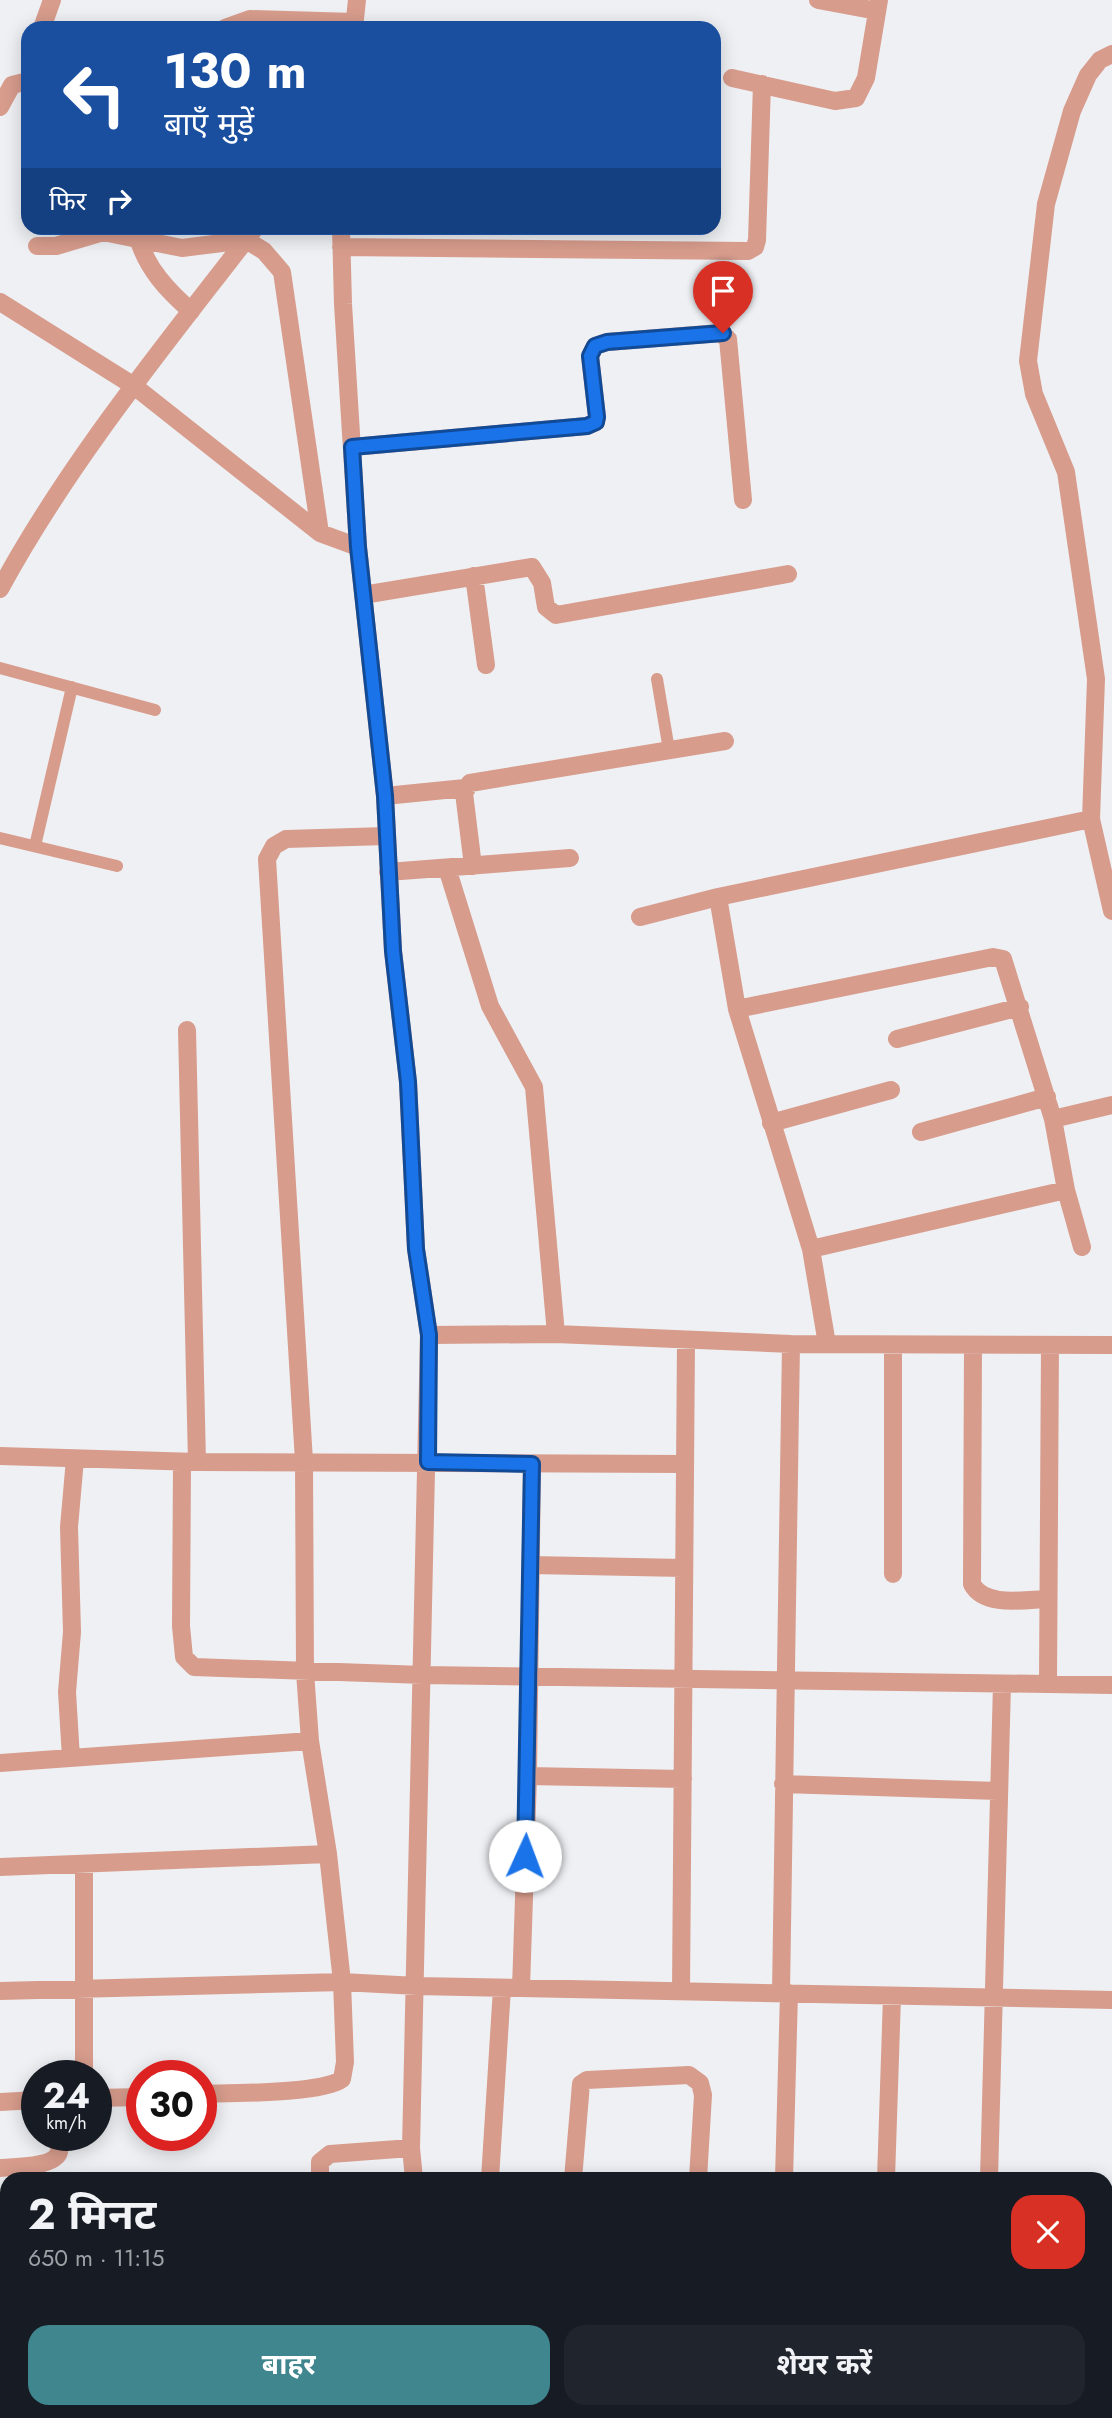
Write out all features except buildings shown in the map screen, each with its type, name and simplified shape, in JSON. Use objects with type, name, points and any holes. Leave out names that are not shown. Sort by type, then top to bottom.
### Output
[{"type":"street","points":[[44,21],[52,0]]},
{"type":"street","points":[[354,21],[357,0]]},
{"type":"street","points":[[732,78],[835,101],[856,98],[866,78],[878,6],[818,0]]},
{"type":"street","points":[[244,21],[285,21]]},
{"type":"street","points":[[1112,54],[1100,60],[1088,75],[1072,111],[1046,204],[1028,361],[1034,394],[1066,472],[1096,679],[1091,819],[1112,911]]},
{"type":"street","points":[[0,107],[12,85],[21,83]]},
{"type":"street","points":[[341,247],[748,251],[755,247],[757,240],[762,84]]},
{"type":"street","points":[[37,246],[56,246],[93,235]]},
{"type":"street","points":[[191,311],[155,274],[143,254],[149,236],[182,248],[246,235]]},
{"type":"street","points":[[0,589],[29,536],[134,386],[250,235]]},
{"type":"street","points":[[252,235],[282,272],[320,533]]},
{"type":"street","points":[[341,235],[358,547],[385,796],[388,872],[408,1082],[416,1249],[429,1335],[411,2148],[413,2172]]},
{"type":"street","points":[[0,302],[134,386],[320,533],[358,547]]},
{"type":"street","points":[[352,447],[587,426],[596,422],[597,417],[590,356],[595,346],[607,342],[720,332],[727,339],[743,500]]},
{"type":"street","points":[[363,595],[535,568],[542,583],[546,607],[556,615],[788,574]]},
{"type":"street","points":[[474,576],[486,665]]},
{"type":"street","points":[[385,796],[465,788],[470,783],[725,741]]},
{"type":"street","points":[[465,788],[473,866]]},
{"type":"street","points":[[640,917],[718,897],[1091,819]]},
{"type":"street","points":[[217,2093],[337,2084],[342,2079],[345,2062],[342,1982],[328,1854],[310,1741],[305,1672],[304,1461],[267,859],[274,846],[286,839],[386,836]]},
{"type":"street","points":[[388,872],[570,858]]},
{"type":"street","points":[[447,868],[490,1006],[534,1087],[556,1334]]},
{"type":"street","points":[[718,897],[737,1009],[811,1249],[827,1344]]},
{"type":"street","points":[[737,1009],[993,957],[1003,959],[1007,964],[1053,1119],[1066,1190],[1082,1247]]},
{"type":"street","points":[[897,1039],[1020,1007]]},
{"type":"street","points":[[187,1030],[189,1462],[181,1626],[184,1657],[194,1667],[423,1675],[1112,1685]]},
{"type":"street","points":[[771,1123],[891,1090]]},
{"type":"street","points":[[921,1132],[1046,1097]]},
{"type":"street","points":[[1053,1119],[1112,1105]]},
{"type":"street","points":[[811,1249],[1066,1190]]},
{"type":"street","points":[[429,1335],[556,1334],[791,1344],[1112,1345]]},
{"type":"street","points":[[681,1991],[686,1341]]},
{"type":"street","points":[[783,2172],[783,1784],[791,1344]]},
{"type":"street","points":[[892,1574],[893,1345]]},
{"type":"street","points":[[973,1345],[972,1584],[980,1595],[993,1599],[1046,1599]]},
{"type":"street","points":[[1048,1684],[1046,1599],[1050,1345]]},
{"type":"street","points":[[0,1456],[189,1462],[684,1464]]},
{"type":"street","points":[[71,1758],[67,1692],[72,1632],[69,1527],[75,1458]]},
{"type":"street","points":[[521,1988],[528,1776],[532,1464]]},
{"type":"street","points":[[531,1565],[684,1568]]},
{"type":"street","points":[[989,2172],[1002,1684]]},
{"type":"street","points":[[0,1763],[310,1741]]},
{"type":"street","points":[[528,1776],[682,1779]]},
{"type":"street","points":[[783,1784],[999,1791]]},
{"type":"street","points":[[0,1867],[328,1854]]},
{"type":"street","points":[[84,1864],[84,2060]]},
{"type":"street","points":[[0,1991],[342,1982],[416,1986],[1112,2000]]},
{"type":"street","points":[[491,2172],[502,1988]]},
{"type":"street","points":[[886,2172],[892,1996]]},
{"type":"street","points":[[574,2172],[581,2084],[587,2080],[689,2076],[700,2083],[703,2095],[698,2172]]},
{"type":"street","points":[[0,2102],[21,2101]]},
{"type":"street","points":[[320,2172],[320,2162],[330,2154],[411,2148]]},
{"type":"street","points":[[0,2168],[44,2164],[55,2159],[59,2151]]},
{"type":"lane","points":[[0,668],[155,710]]},
{"type":"lane","points":[[657,679],[669,750]]},
{"type":"lane","points":[[35,846],[72,687]]},
{"type":"lane","points":[[0,838],[117,866]]},
{"type":"route","points":[[525,1856],[532,1464],[428,1462],[429,1335],[416,1249],[408,1082],[393,951],[385,796],[358,547],[352,447],[587,426],[596,422],[598,412],[590,356],[595,346],[607,342],[723,333]]}]
